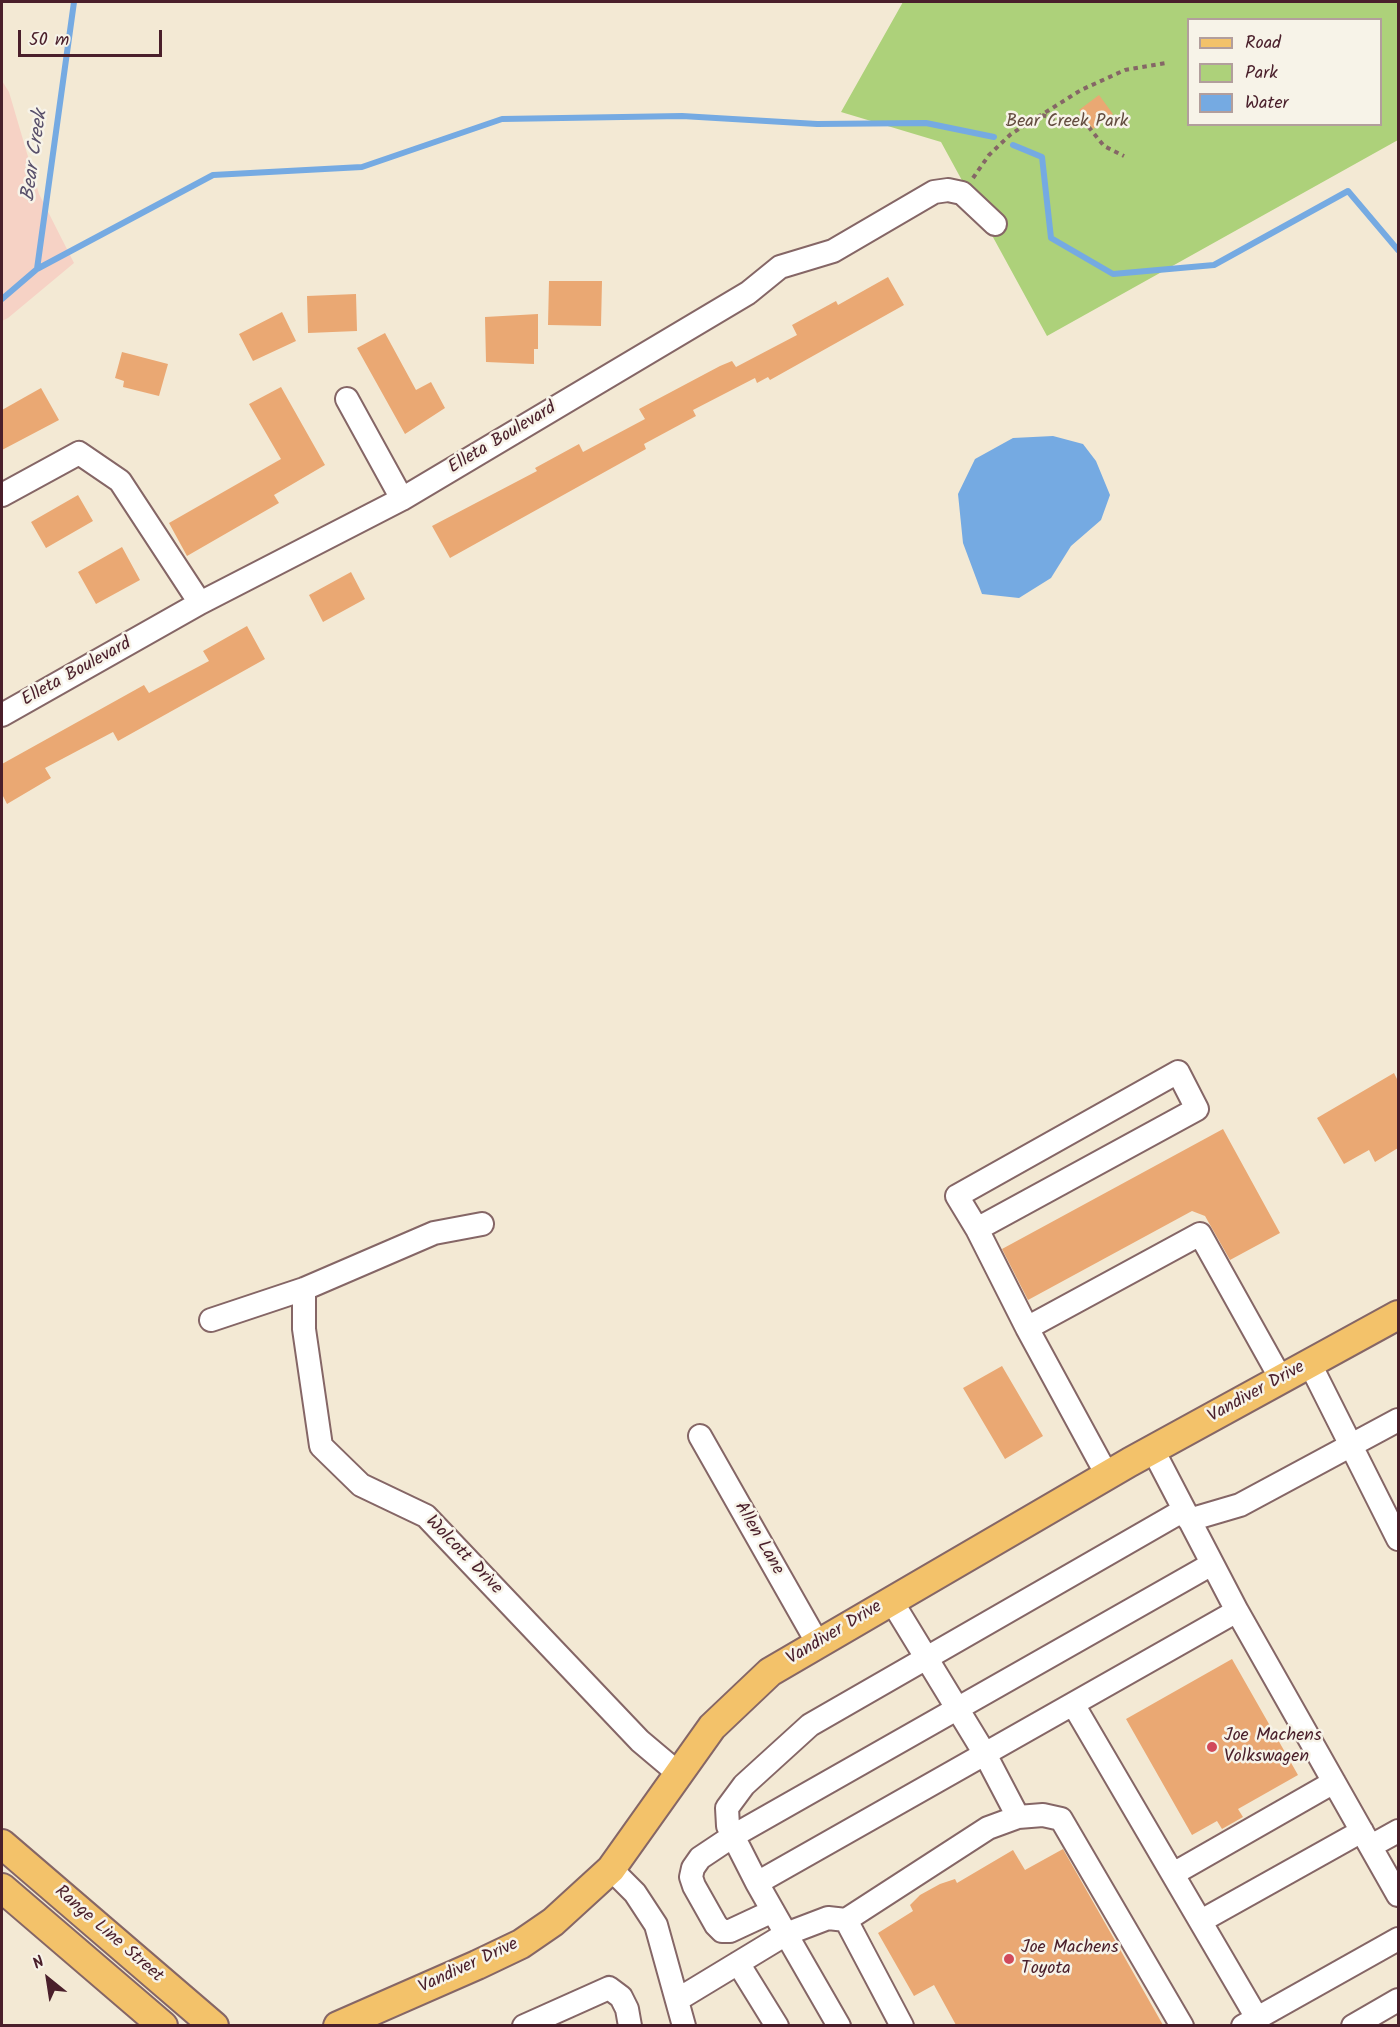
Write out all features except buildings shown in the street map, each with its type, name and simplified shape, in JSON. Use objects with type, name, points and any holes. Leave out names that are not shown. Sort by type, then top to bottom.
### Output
[{"type":"main road","name":"Vandiver Drive","points":[[338,2025],[521,1944],[553,1923],[611,1869],[644,1826],[712,1726],[770,1672],[817,1642],[1107,1475],[1398,1315]]},
{"type":"main road","name":"Range Line Street","points":[[2,1844],[214,2025]]},
{"type":"main road","name":"Range Line Street","points":[[2,1888],[163,2025]]},
{"type":"main road","points":[[127,1995],[142,2025]]},
{"type":"main road","points":[[371,2025],[401,1999]]},
{"type":"street","name":"Elleta Boulevard","points":[[2,715],[200,603],[402,499],[748,293],[780,267],[832,250],[934,192],[948,190],[962,193]]},
{"type":"street","points":[[962,193],[995,224]]},
{"type":"street","points":[[347,399],[402,499]]},
{"type":"street","points":[[2,495],[80,453],[120,481],[200,603]]},
{"type":"street","points":[[976,1229],[1197,1109],[1178,1071],[957,1196],[1107,1475]]},
{"type":"street","points":[[211,1320],[304,1289],[434,1233],[482,1224]]},
{"type":"street","points":[[1027,1328],[1200,1234],[1281,1379]]},
{"type":"street","name":"Wolcott Drive","points":[[304,1289],[303,1329],[321,1446],[361,1485],[426,1516],[640,1741],[678,1773]]},
{"type":"street","points":[[1310,1364],[1398,1539]]},
{"type":"street","points":[[839,2025],[757,1883],[728,1826],[727,1808],[744,1785],[810,1725],[927,1659],[1186,1515],[1240,1505],[1398,1420]]},
{"type":"street","name":"Allen Lane","points":[[700,1436],[817,1642]]},
{"type":"street","points":[[1153,1450],[1237,1611],[1398,1895]]},
{"type":"street","points":[[773,1911],[730,1931],[722,1931],[716,1925],[694,1886],[691,1877],[693,1868],[700,1858],[733,1836],[1212,1564]]},
{"type":"street","points":[[891,1600],[985,1754],[1018,1817]]},
{"type":"street","points":[[757,1883],[1237,1611]]},
{"type":"street","points":[[1073,1704],[1201,1921],[1250,2022],[1398,1938]]},
{"type":"street","points":[[1173,1874],[1334,1782]]},
{"type":"street","points":[[611,1869],[635,1893],[656,1925],[679,2018],[738,1963],[786,1934],[828,1918],[846,1920],[988,1828],[1018,1817],[1043,1815],[1061,1819],[1182,2025]]},
{"type":"street","points":[[1201,1921],[1366,1838],[1398,1831]]},
{"type":"street","points":[[846,1920],[900,2025]]},
{"type":"street","points":[[738,1963],[777,2025]]},
{"type":"street","points":[[524,2025],[609,1988],[621,1997],[627,2009],[630,2025]]},
{"type":"street","points":[[1353,2025],[1398,2000]]},
{"type":"path","points":[[962,193],[988,155],[1011,134],[1104,78],[1142,65],[1166,63]]},
{"type":"path","points":[[1042,115],[1067,123],[1084,119],[1104,146],[1124,156]]},
{"type":"shaded area","points":[[2,81],[9,92],[39,194],[74,263],[2,321]]},
{"type":"green space","name":"Bear Creek Park","points":[[903,2],[1398,2],[1398,140],[1047,336],[941,142],[841,112]]},
{"type":"water","points":[[1053,436],[1083,444],[1096,461],[1110,495],[1101,520],[1071,546],[1051,578],[1019,598],[982,594],[963,543],[958,494],[975,459],[1013,438]]},
{"type":"waterway","name":"Bear Creek","points":[[2,299],[37,269],[74,2]]},
{"type":"waterway","points":[[37,269],[213,175],[362,167],[502,119],[682,116],[817,124],[926,123],[994,137]]},
{"type":"waterway","points":[[1013,145],[1042,157],[1051,238],[1113,274],[1214,265],[1348,191],[1398,250]]},
{"type":"place","name":"Joe Machens Volkswagen","points":[[1212,1747]]},
{"type":"place","name":"Joe Machens Toyota","points":[[1009,1959]]}]
